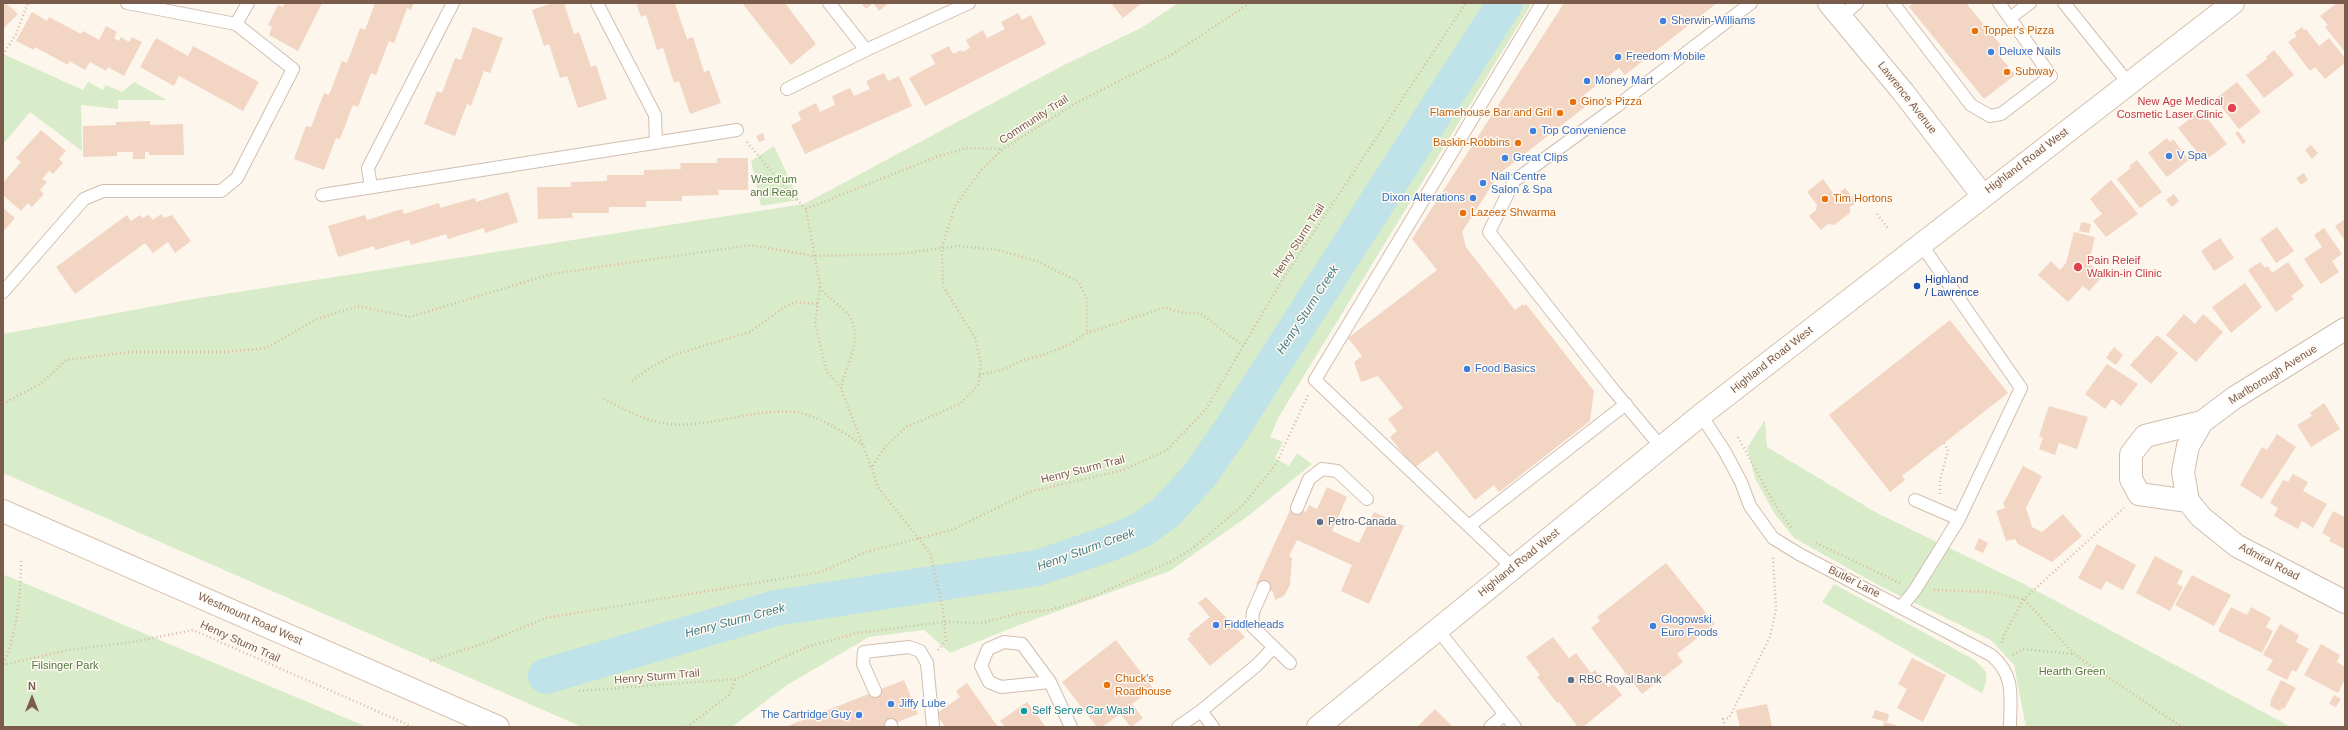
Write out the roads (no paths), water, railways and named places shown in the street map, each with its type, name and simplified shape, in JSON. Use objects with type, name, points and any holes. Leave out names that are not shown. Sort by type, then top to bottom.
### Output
[{"type":"main road","name":"Highland Road West","points":[[1318,727],[1701,415],[2233,3]]},
{"type":"main road","name":"Lawrence Avenue","points":[[1835,10],[1903,92],[1983,196]]},
{"type":"main road","name":"Marlborough Avenue","points":[[2188,446],[2202,422],[2234,398],[2345,329]]},
{"type":"main road","name":"Marlborough Avenue","points":[[2188,501],[2139,494],[2131,479],[2131,454],[2145,436],[2202,422]]},
{"type":"main road","name":"Admiral Road","points":[[2188,446],[2183,472],[2188,501],[2201,517],[2238,546],[2345,602]]},
{"type":"main road","name":"Westmount Road West","points":[[3,511],[498,727]]},
{"type":"lane","points":[[3,292],[84,199],[103,191],[221,190],[237,178],[293,69],[236,24],[127,3]]},
{"type":"lane","points":[[236,24],[248,3]]},
{"type":"lane","points":[[371,187],[368,168],[453,3]]},
{"type":"lane","points":[[597,3],[655,114],[656,143]]},
{"type":"lane","points":[[829,3],[866,50]]},
{"type":"lane","points":[[787,89],[866,50],[969,3]]},
{"type":"lane","points":[[1513,568],[1315,380],[1542,3]]},
{"type":"lane","points":[[1661,447],[1490,232],[1514,180],[1617,106],[1751,3]]},
{"type":"lane","points":[[1835,10],[1857,3]]},
{"type":"lane","points":[[1893,3],[1971,105],[1990,116],[2001,114],[2050,76],[1999,3]]},
{"type":"lane","points":[[2010,18],[2030,3]]},
{"type":"lane","points":[[2064,3],[2129,84]]},
{"type":"lane","points":[[322,195],[737,130]]},
{"type":"lane","points":[[1902,606],[1915,590],[1959,519],[2021,388],[1921,244]]},
{"type":"lane","points":[[1469,526],[1626,404]]},
{"type":"lane","name":"Butler Lane","points":[[1701,415],[1726,452],[1741,482],[1750,506],[1773,538],[1799,554],[1902,606],[1991,655],[2000,663],[2006,670],[2010,686],[2010,727]]},
{"type":"lane","points":[[1297,508],[1309,479],[1322,469],[1337,471],[1367,499]]},
{"type":"lane","points":[[1915,500],[1959,519]]},
{"type":"lane","points":[[1264,587],[1254,612],[1252,626],[1290,663]]},
{"type":"lane","points":[[1438,630],[1515,727]]},
{"type":"lane","points":[[1050,682],[1001,687],[989,682],[981,666],[988,649],[1004,642],[1022,644],[1050,682],[1071,727]]},
{"type":"lane","points":[[875,691],[863,664],[864,652],[909,647],[920,651],[927,663],[933,727]]},
{"type":"lane","points":[[1178,727],[1201,711],[1257,665],[1274,647]]},
{"type":"lane","points":[[1201,711],[1212,727]]},
{"type":"lane","points":[[1490,727],[1504,714]]},
{"type":"waterway","name":"Henry Sturm Creek","points":[[546,676],[776,608],[1037,568],[1111,543],[1141,530],[1165,513],[1200,475],[1231,430],[1505,3]]},
{"type":"place","name":"Sherwin-Williams","points":[[1663,21]]},
{"type":"place","name":"Topper's Pizza","points":[[1975,31]]},
{"type":"place","name":"Deluxe Nails","points":[[1991,52]]},
{"type":"place","name":"Freedom Mobile","points":[[1618,57]]},
{"type":"place","name":"Subway","points":[[2007,72]]},
{"type":"place","name":"Money Mart","points":[[1587,81]]},
{"type":"place","name":"Gino's Pizza","points":[[1573,102]]},
{"type":"place","name":"New Age Medical Cosmetic Laser Clinic","points":[[2232,108]]},
{"type":"place","name":"Flamehouse Bar and Gril","points":[[1560,113]]},
{"type":"place","name":"Top Convenience","points":[[1533,131]]},
{"type":"place","name":"Baskin-Robbins","points":[[1518,143]]},
{"type":"place","name":"V Spa","points":[[2169,156]]},
{"type":"place","name":"Great Clips","points":[[1505,158]]},
{"type":"place","name":"Nail Centre Salon & Spa","points":[[1483,183]]},
{"type":"place","name":"Dixon Alterations","points":[[1473,198]]},
{"type":"place","name":"Tim Hortons","points":[[1825,199]]},
{"type":"place","name":"Lazeez Shwarma","points":[[1463,213]]},
{"type":"place","name":"Pain Releif Walkin-in Clinic","points":[[2078,267]]},
{"type":"place","name":"Highland / Lawrence","points":[[1917,286]]},
{"type":"place","name":"Food Basics","points":[[1467,369]]},
{"type":"place","name":"Petro-Canada","points":[[1320,522]]},
{"type":"place","name":"Fiddleheads","points":[[1216,625]]},
{"type":"place","name":"Glogowski Euro Foods","points":[[1653,626]]},
{"type":"place","name":"RBC Royal Bank","points":[[1571,680]]},
{"type":"place","name":"Chuck's Roadhouse","points":[[1107,685]]},
{"type":"place","name":"Jiffy Lube","points":[[891,704]]},
{"type":"place","name":"Self Serve Car Wash","points":[[1024,711]]},
{"type":"place","name":"The Cartridge Guy","points":[[859,715]]},
{"type":"park label","name":"Weed'um and Reap","points":[[774,186]]},
{"type":"park label","name":"Filsinger Park","points":[[65,666]]},
{"type":"park label","name":"Hearth Green","points":[[2072,672]]}]
